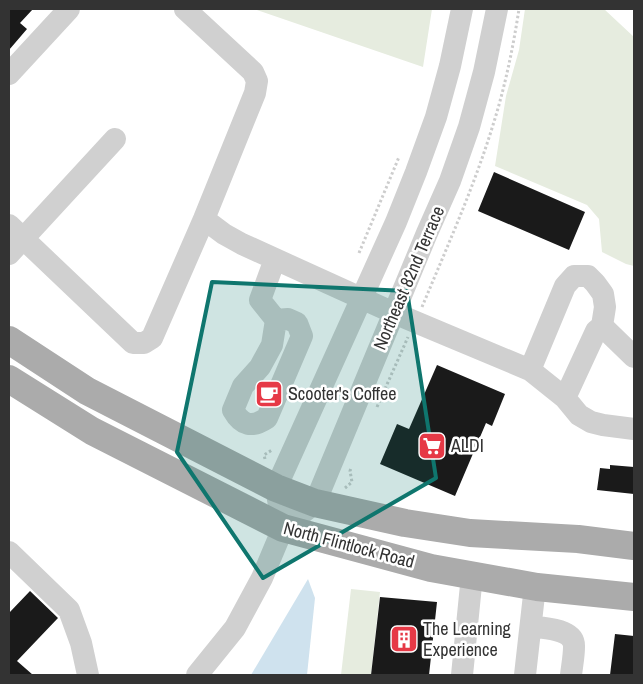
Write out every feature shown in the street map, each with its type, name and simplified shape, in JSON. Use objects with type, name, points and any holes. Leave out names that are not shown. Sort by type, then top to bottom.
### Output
[{"type":"main road","name":"North Flintlock Road","points":[[9,340],[87,391],[280,479],[315,503],[405,523],[470,532],[578,539],[634,546]]},
{"type":"main road","name":"North Flintlock Road","points":[[9,379],[92,432],[282,528],[431,568],[535,586],[634,597]]},
{"type":"street","points":[[9,74],[68,9]]},
{"type":"street","points":[[115,138],[13,240],[133,343],[144,343],[152,338],[204,219],[255,93],[257,82],[253,72],[185,9]]},
{"type":"street","name":"Northeast 82nd Terrace","points":[[280,479],[396,222],[416,172],[436,117],[450,66],[462,9]]},
{"type":"street","name":"Northeast 82nd Terrace","points":[[315,503],[450,181],[469,127],[484,72],[497,9]]},
{"type":"street","points":[[204,219],[230,237],[275,259],[394,313],[530,370],[565,398],[579,414],[591,422],[634,429]]},
{"type":"street","points":[[275,259],[260,300],[276,320]]},
{"type":"street","points":[[530,370],[565,286],[574,276],[588,276],[603,294],[605,307],[602,326],[596,331],[565,398]]},
{"type":"street","points":[[602,326],[634,357]]},
{"type":"street","points":[[197,675],[235,628],[262,578],[282,528],[280,479]]},
{"type":"street","points":[[282,528],[315,503]]},
{"type":"street","points":[[9,552],[69,610],[81,643],[88,675]]},
{"type":"street","points":[[462,675],[472,575]]},
{"type":"street","points":[[525,675],[535,586]]},
{"type":"street","points":[[531,626],[564,632],[570,635],[574,640],[571,675]]},
{"type":"path","points":[[359,254],[400,156]]},
{"type":"path","points":[[277,444],[272,451],[264,455],[267,463],[280,479]]},
{"type":"highlighted area","points":[[212,282],[407,291],[436,478],[263,578],[177,452]]},
{"type":"shaded area","points":[[254,9],[432,9],[423,67]]},
{"type":"shaded area","points":[[525,9],[604,9],[634,37],[634,266],[602,252],[599,219],[587,205],[495,166],[506,96],[519,50]]},
{"type":"shaded area","points":[[351,589],[380,592],[371,675],[341,675]]},
{"type":"water","points":[[308,579],[315,598],[307,675],[251,675]]},
{"type":"building","points":[[9,9],[33,9],[20,23],[27,29],[9,50]]},
{"type":"building","points":[[494,172],[585,212],[569,250],[478,211]]},
{"type":"building","name":"ALDI","points":[[437,365],[505,394],[492,426],[486,423],[455,496],[380,464],[397,424],[409,429]]},
{"type":"building","points":[[610,465],[634,467],[634,494],[597,490],[600,468],[610,469]]},
{"type":"building","points":[[30,591],[58,618],[17,661],[33,675],[9,675],[9,613]]},
{"type":"building","name":"The Learning Experience","points":[[380,597],[437,602],[429,675],[371,675]]},
{"type":"building","points":[[615,634],[634,636],[634,675],[610,675]]},
{"type":"place","name":"Scooter's Coffee","points":[[269,394]]},
{"type":"place","name":"ALDI","points":[[432,446]]},
{"type":"place","name":"The Learning Experience","points":[[404,639]]}]
